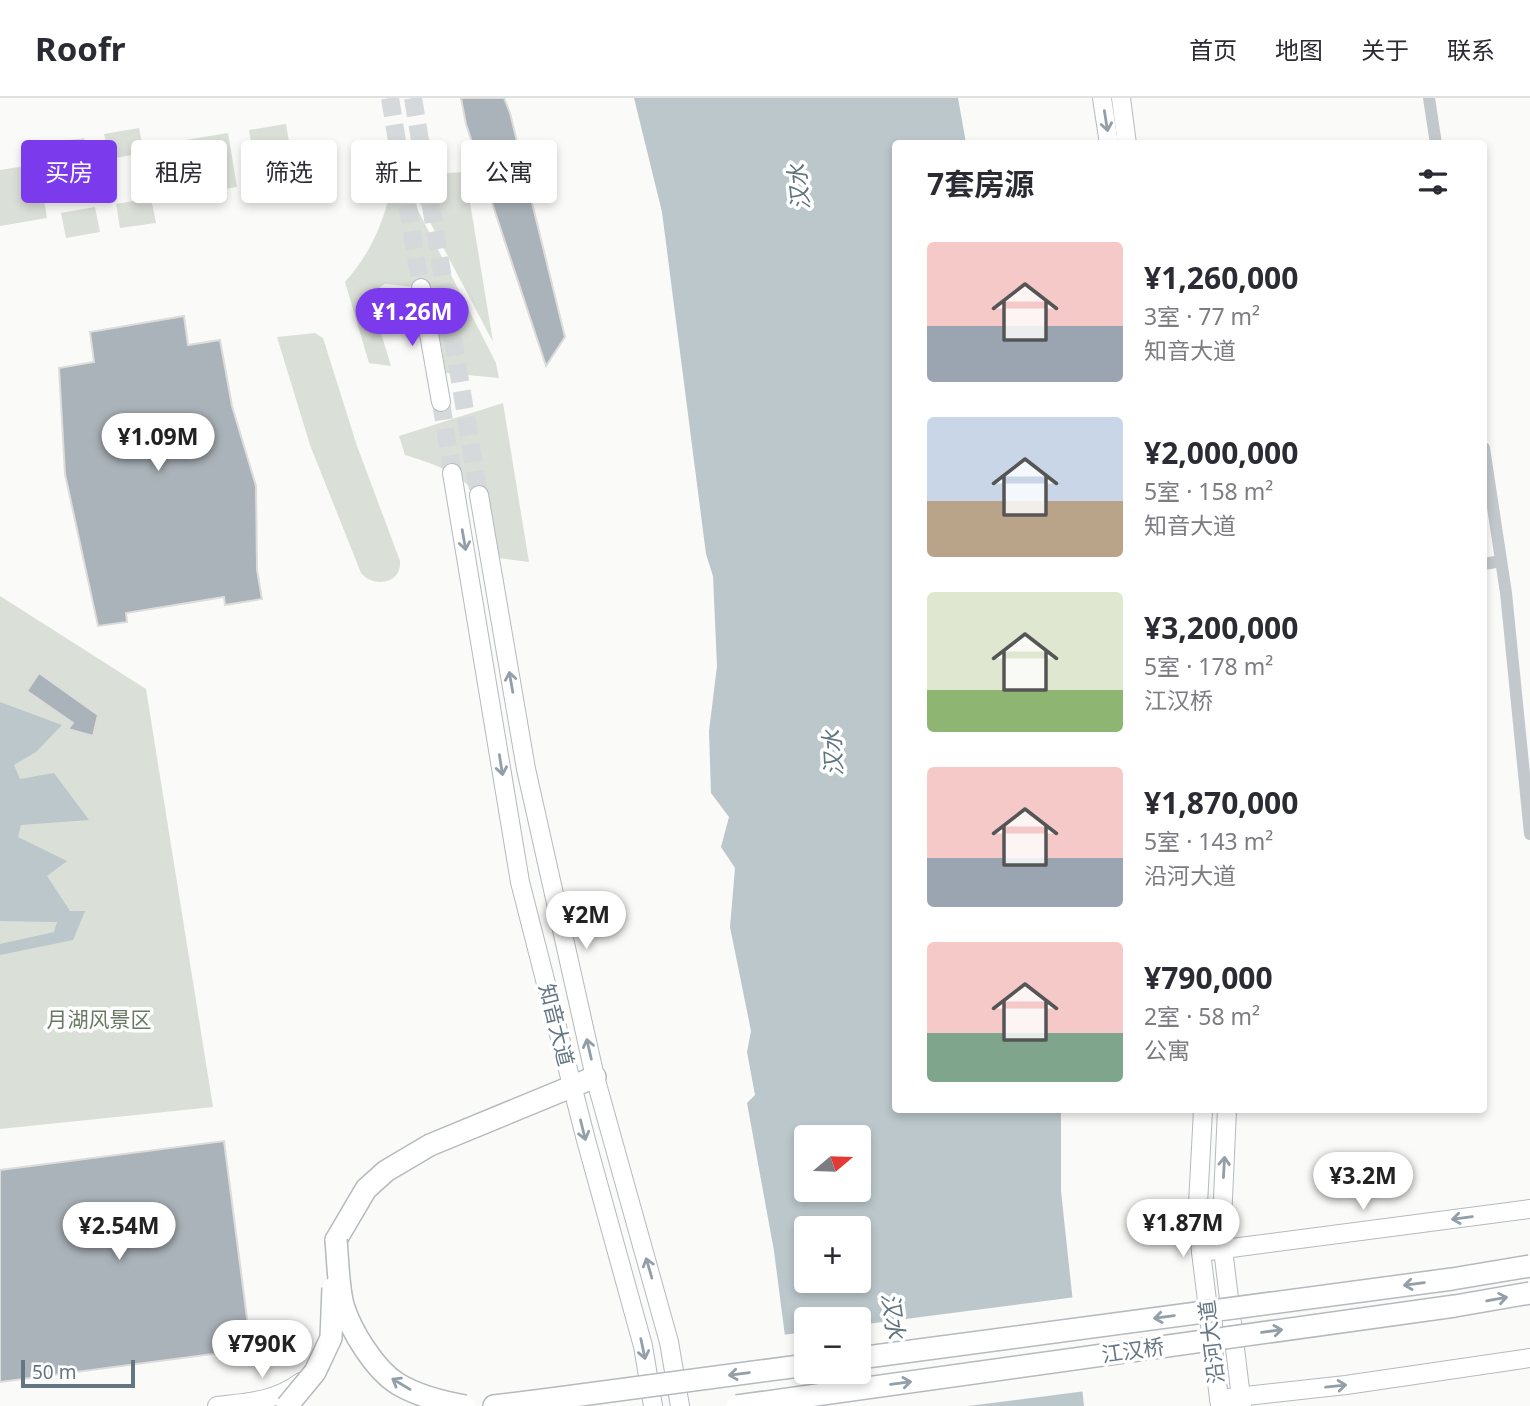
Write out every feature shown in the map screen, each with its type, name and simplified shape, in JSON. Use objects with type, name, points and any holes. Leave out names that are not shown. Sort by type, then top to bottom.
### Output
[{"type":"main road","points":[[1102,98],[1108,140]]},
{"type":"main road","points":[[1121,98],[1126,140]]},
{"type":"main road","points":[[421,288],[441,402]]},
{"type":"main road","name":"知音大道","points":[[452,473],[520,882],[572,1087],[643,1346],[653,1406]]},
{"type":"main road","name":"知音大道","points":[[479,495],[526,769],[595,1077],[669,1342],[680,1406]]},
{"type":"main road","points":[[287,1406],[315,1372],[331,1338],[336,1240],[366,1189],[386,1171],[430,1145],[595,1077]]},
{"type":"main road","name":"沿河大道","points":[[1203,1113],[1198,1204],[1201,1252],[1220,1402]]},
{"type":"main road","name":"沿河大道","points":[[1227,1113],[1223,1249],[1242,1401]]},
{"type":"main road","points":[[1201,1252],[1530,1209]]},
{"type":"main road","points":[[336,1240],[343,1304],[356,1336],[373,1360],[396,1383],[425,1396],[465,1406]]},
{"type":"main road","name":"江汉桥","points":[[871,1356],[1530,1266]]},
{"type":"main road","name":"江汉桥","points":[[737,1406],[1455,1306],[1530,1293]]},
{"type":"main road","points":[[1220,1402],[1242,1401],[1530,1358]]},
{"type":"main road","points":[[494,1406],[794,1367]]},
{"type":"main road","points":[[217,1406],[264,1400],[285,1394],[315,1372]]},
{"type":"street","points":[[1429,98],[1435,140]]},
{"type":"street","points":[[1487,468],[1501,561],[1530,834]]},
{"type":"street","points":[[1487,563],[1501,561]]},
{"type":"green space","points":[[286,124],[289,140],[251,140],[249,130]]},
{"type":"green space","points":[[139,128],[141,140],[131,140],[131,155],[117,158],[117,140],[105,140],[104,134]]},
{"type":"green space","points":[[228,133],[237,187],[227,189],[227,140],[185,140]]},
{"type":"green space","points":[[21,167],[21,203],[44,203],[47,218],[0,226],[0,170]]},
{"type":"green space","points":[[461,172],[461,203],[470,203],[493,342],[420,203],[447,203],[447,173]]},
{"type":"green space","points":[[131,201],[152,203],[156,223],[120,228],[116,204]]},
{"type":"green space","points":[[388,203],[414,203],[496,363],[499,378],[446,373],[433,298],[426,288],[385,284],[373,292],[371,300],[391,366],[369,363],[345,282],[374,239]]},
{"type":"green space","points":[[95,207],[100,232],[66,238],[61,213]]},
{"type":"green space","points":[[315,333],[323,338],[357,446],[400,561],[397,575],[386,581],[373,581],[361,573],[310,445],[277,337]]},
{"type":"green space","points":[[503,403],[529,562],[499,558],[488,517],[472,489],[445,470],[405,455],[399,436]]},
{"type":"green space","name":"月湖风景区","points":[[0,596],[146,689],[213,1107],[0,1129]]},
{"type":"water","name":"汉水","points":[[634,98],[958,98],[965,140],[892,140],[892,1113],[1061,1113],[1061,1191],[1084,1406],[794,1406],[774,1251],[747,1103],[755,1095],[747,1052],[751,1031],[730,927],[735,868],[721,847],[729,817],[711,793],[709,731],[717,666],[713,576],[706,554],[662,212]]},
{"type":"water","points":[[0,702],[62,725],[36,752],[14,765],[20,779],[54,773],[89,820],[21,825],[18,837],[67,861],[47,876],[70,911],[85,911],[73,940],[0,955],[0,944],[54,932],[57,922],[0,921]]},
{"type":"pier","points":[[1076,1297],[1086,1391],[968,1406],[790,1406],[782,1335],[794,1334],[794,1384],[871,1384],[871,1323]]},
{"type":"building","points":[[461,98],[504,98],[517,140],[471,140]]},
{"type":"building","points":[[492,203],[532,203],[565,337],[546,366]]},
{"type":"building","points":[[184,316],[188,345],[220,340],[232,406],[256,486],[257,570],[262,599],[225,605],[224,597],[126,613],[127,622],[98,626],[65,474],[59,368],[94,362],[90,332]]},
{"type":"building","points":[[39,673],[98,715],[93,736],[68,729],[73,723],[27,691]]},
{"type":"building","points":[[224,1141],[251,1349],[0,1382],[0,1170]]},
{"type":"tunnel","points":[[390,98],[421,288]]},
{"type":"tunnel","points":[[413,98],[479,495]]},
{"type":"tunnel","points":[[441,402],[452,473]]}]
